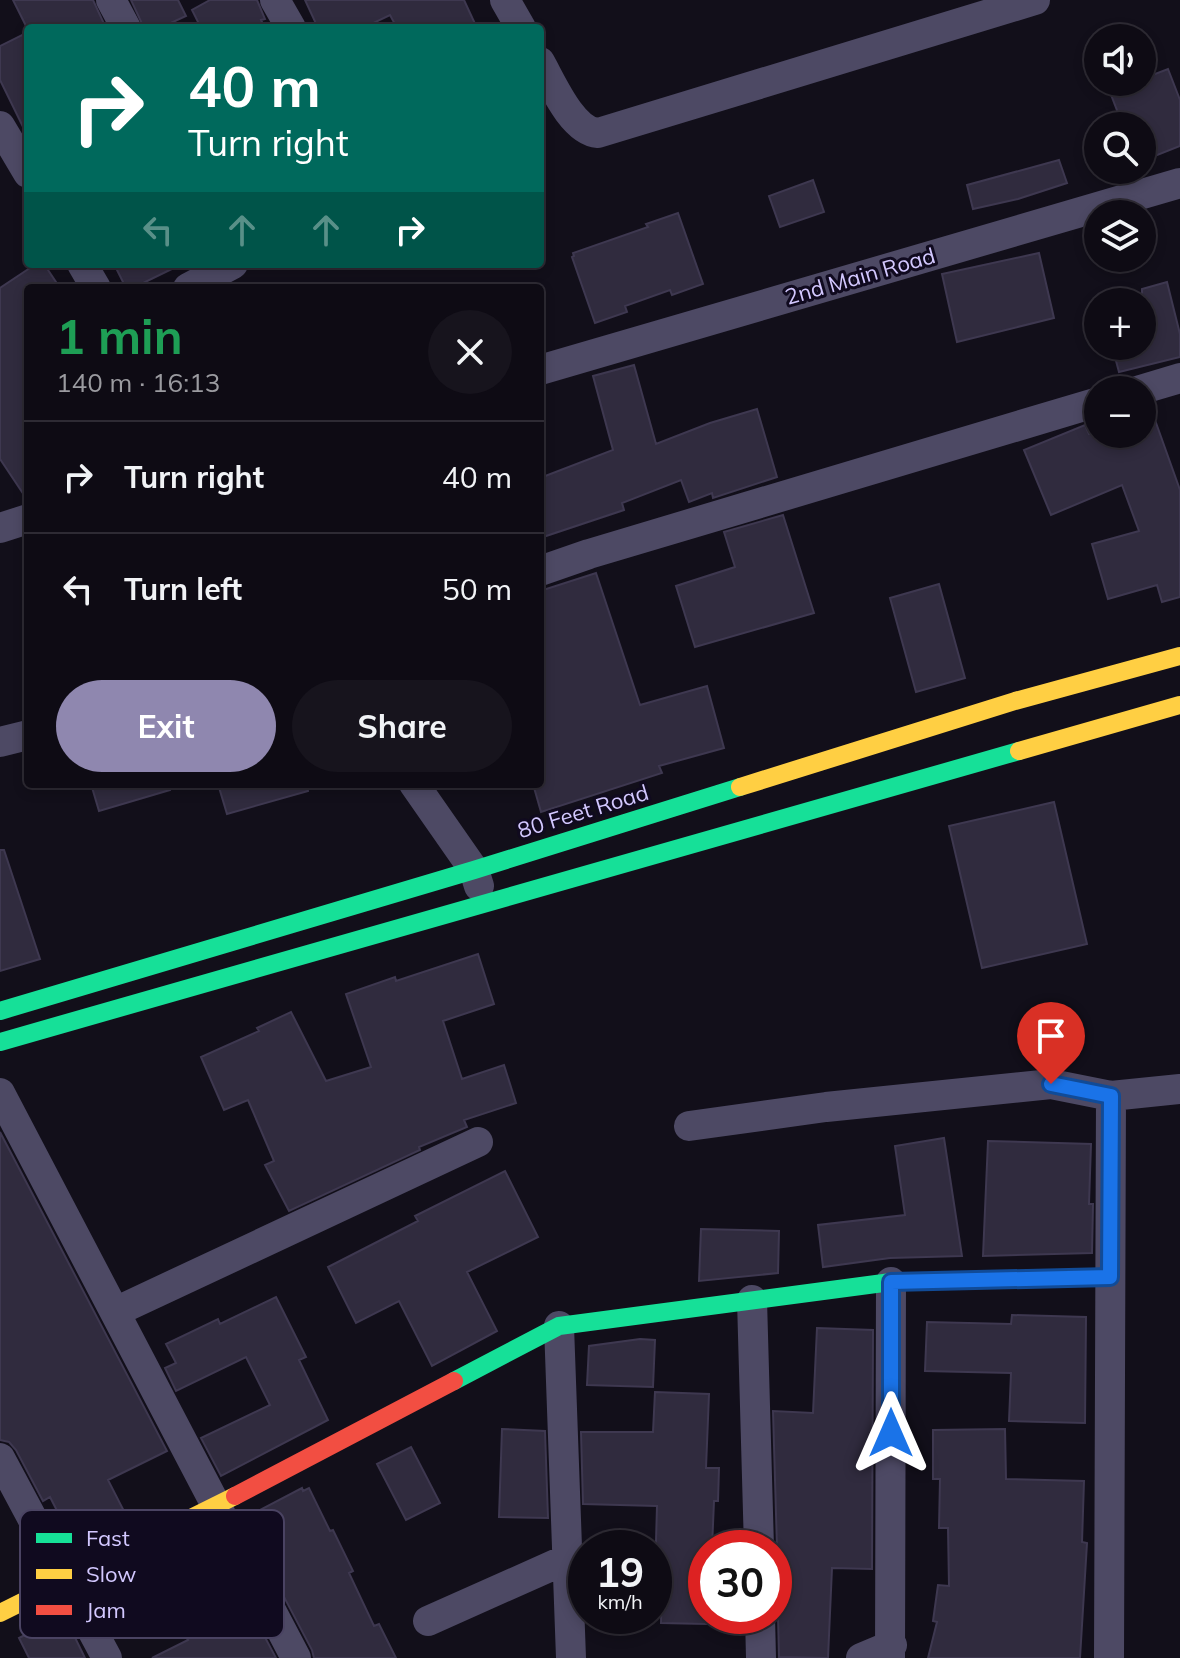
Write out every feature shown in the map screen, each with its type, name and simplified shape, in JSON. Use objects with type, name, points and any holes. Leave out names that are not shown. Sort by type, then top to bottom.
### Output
[{"type":"main road","name":"80 Feet Road","points":[[0,1011],[474,870],[1015,701],[1180,656]]},
{"type":"main road","points":[[0,1042],[1180,705]]},
{"type":"main road","points":[[208,1510],[559,1326],[891,1282],[1110,1277]]},
{"type":"main road","points":[[0,1613],[20,1603]]},
{"type":"street","points":[[111,0],[124,24]]},
{"type":"street","points":[[275,0],[289,24]]},
{"type":"street","points":[[505,0],[519,24]]},
{"type":"street","points":[[544,78],[552,111],[589,132],[605,131],[1035,0]]},
{"type":"street","points":[[0,126],[24,166]]},
{"type":"street","name":"2nd Main Road","points":[[544,369],[1180,183]]},
{"type":"street","points":[[196,284],[226,268]]},
{"type":"street","points":[[1156,385],[1180,378]]},
{"type":"street","points":[[544,570],[1084,406]]},
{"type":"street","points":[[0,742],[24,736]]},
{"type":"street","points":[[417,788],[474,870],[485,904]]},
{"type":"street","points":[[689,1126],[826,1107],[1051,1084],[1111,1096],[1180,1089]]},
{"type":"street","points":[[0,1093],[218,1510]]},
{"type":"street","points":[[1109,1658],[1111,1096]]},
{"type":"street","points":[[115,1312],[478,1142]]},
{"type":"street","points":[[861,1658],[891,1652],[891,1282]]},
{"type":"street","points":[[752,1300],[758,1530]]},
{"type":"street","points":[[559,1326],[571,1658]]},
{"type":"street","points":[[0,1458],[28,1510]]},
{"type":"street","points":[[428,1621],[567,1559]]},
{"type":"street","points":[[760,1634],[761,1658]]},
{"type":"street","points":[[284,1635],[296,1658]]},
{"type":"street","points":[[96,1638],[107,1658]]},
{"type":"building","points":[[13,0],[93,0],[104,24],[25,24]]},
{"type":"building","points":[[131,0],[178,0],[186,16],[169,24],[142,24]]},
{"type":"building","points":[[210,0],[257,0],[265,19],[261,20],[263,24],[199,24],[192,10]]},
{"type":"building","points":[[305,0],[464,0],[475,24],[395,24],[390,15],[371,24],[316,24]]},
{"type":"building","points":[[24,34],[24,129],[0,80],[0,46]]},
{"type":"building","points":[[1168,69],[1180,100],[1180,146],[1156,155],[1156,112],[1118,112],[1112,96],[1156,96],[1156,74]]},
{"type":"building","points":[[1059,160],[1067,183],[973,209],[967,185]]},
{"type":"building","points":[[813,180],[824,212],[780,227],[769,196]]},
{"type":"building","points":[[678,213],[703,284],[672,295],[670,290],[625,306],[627,312],[595,323],[573,253],[648,227],[646,224]]},
{"type":"building","points":[[1039,253],[1054,318],[957,342],[942,274]]},
{"type":"building","points":[[30,268],[47,268],[57,284],[24,284],[24,495],[0,459],[0,288]]},
{"type":"building","points":[[116,268],[174,268],[141,284],[124,284]]},
{"type":"building","points":[[1167,282],[1180,334],[1180,357],[1119,372],[1116,360],[1156,360],[1156,288],[1146,288]]},
{"type":"building","points":[[634,365],[656,444],[757,409],[777,477],[713,498],[712,493],[689,502],[681,480],[622,503],[624,510],[544,537],[544,476],[613,450],[593,376]]},
{"type":"building","points":[[1156,423],[1180,490],[1180,597],[1162,602],[1157,585],[1108,599],[1092,544],[1139,531],[1122,485],[1051,515],[1024,450],[1084,425],[1084,448],[1156,448]]},
{"type":"building","points":[[783,515],[814,613],[695,647],[676,586],[735,567],[724,532]]},
{"type":"building","points":[[596,573],[640,705],[707,686],[724,748],[659,766],[662,773],[541,812],[534,788],[544,788],[544,590]]},
{"type":"building","points":[[939,584],[965,678],[916,692],[890,598]]},
{"type":"building","points":[[92,788],[170,788],[170,790],[99,811]]},
{"type":"building","points":[[219,788],[308,788],[308,791],[227,814]]},
{"type":"building","points":[[1054,802],[1087,944],[982,968],[949,826]]},
{"type":"building","points":[[0,850],[4,850],[40,959],[0,971]]},
{"type":"building","points":[[478,954],[494,1004],[443,1021],[462,1079],[504,1065],[516,1103],[464,1120],[467,1127],[289,1211],[265,1165],[274,1161],[248,1100],[224,1110],[201,1057],[259,1031],[257,1028],[291,1012],[326,1081],[371,1067],[346,994]]},
{"type":"building","points":[[0,1132],[167,1451],[108,1480],[123,1510],[57,1510],[50,1497],[43,1501],[16,1450],[9,1442],[0,1440]]},
{"type":"building","points":[[944,1138],[962,1256],[890,1258],[823,1267],[818,1225],[905,1215],[895,1146]]},
{"type":"building","points":[[988,1141],[1091,1144],[1089,1204],[1093,1204],[1092,1253],[983,1256]]},
{"type":"building","points":[[505,1171],[538,1237],[467,1272],[497,1331],[432,1366],[399,1301],[356,1323],[328,1267],[418,1221],[415,1216]]},
{"type":"building","points":[[701,1229],[779,1231],[778,1273],[699,1281]]},
{"type":"building","points":[[276,1297],[306,1357],[299,1360],[328,1420],[221,1476],[201,1438],[270,1405],[246,1357],[176,1391],[165,1368],[176,1363],[166,1344],[218,1319],[220,1324]]},
{"type":"building","points":[[1012,1315],[1086,1317],[1085,1423],[1009,1421],[1011,1373],[925,1371],[927,1322],[1011,1324]]},
{"type":"building","points":[[817,1328],[873,1330],[872,1569],[832,1568],[828,1658],[779,1657],[778,1634],[792,1634],[792,1530],[776,1530],[773,1411],[813,1413]]},
{"type":"building","points":[[655,1340],[653,1387],[587,1385],[589,1346]]},
{"type":"building","points":[[655,1392],[709,1394],[706,1468],[719,1468],[718,1501],[714,1501],[713,1530],[688,1530],[688,1624],[672,1623],[672,1530],[656,1530],[657,1506],[583,1504],[581,1432],[653,1432]]},
{"type":"building","points":[[502,1429],[545,1431],[548,1518],[499,1517]]},
{"type":"building","points":[[1005,1429],[1006,1479],[1084,1481],[1082,1542],[1087,1543],[1080,1658],[928,1658],[937,1622],[933,1621],[938,1585],[949,1586],[948,1528],[939,1528],[940,1479],[933,1479],[933,1430]]},
{"type":"building","points":[[411,1447],[440,1503],[406,1520],[377,1464]]},
{"type":"building","points":[[302,1488],[303,1491],[309,1488],[353,1571],[349,1573],[374,1626],[379,1624],[396,1658],[314,1658],[284,1597],[284,1510],[260,1510]]},
{"type":"building","points":[[19,1638],[75,1638],[85,1658],[29,1658]]},
{"type":"building","points":[[265,1638],[276,1658],[152,1658],[188,1640]]},
{"type":"traffic: fast","points":[[0,1042],[1019,751]]},
{"type":"traffic: fast","points":[[0,1011],[740,787]]},
{"type":"traffic: fast","points":[[454,1381],[559,1326],[891,1282],[1110,1277]]},
{"type":"traffic: slow","points":[[740,787],[1015,701],[1180,656]]},
{"type":"traffic: slow","points":[[1019,751],[1180,705]]},
{"type":"traffic: slow","points":[[207,1510],[235,1496]]},
{"type":"traffic: slow","points":[[0,1613],[20,1603]]},
{"type":"traffic: jam","points":[[235,1496],[454,1381]]},
{"type":"route","points":[[891,1433],[891,1282],[1110,1277],[1111,1096],[1051,1084]]}]
